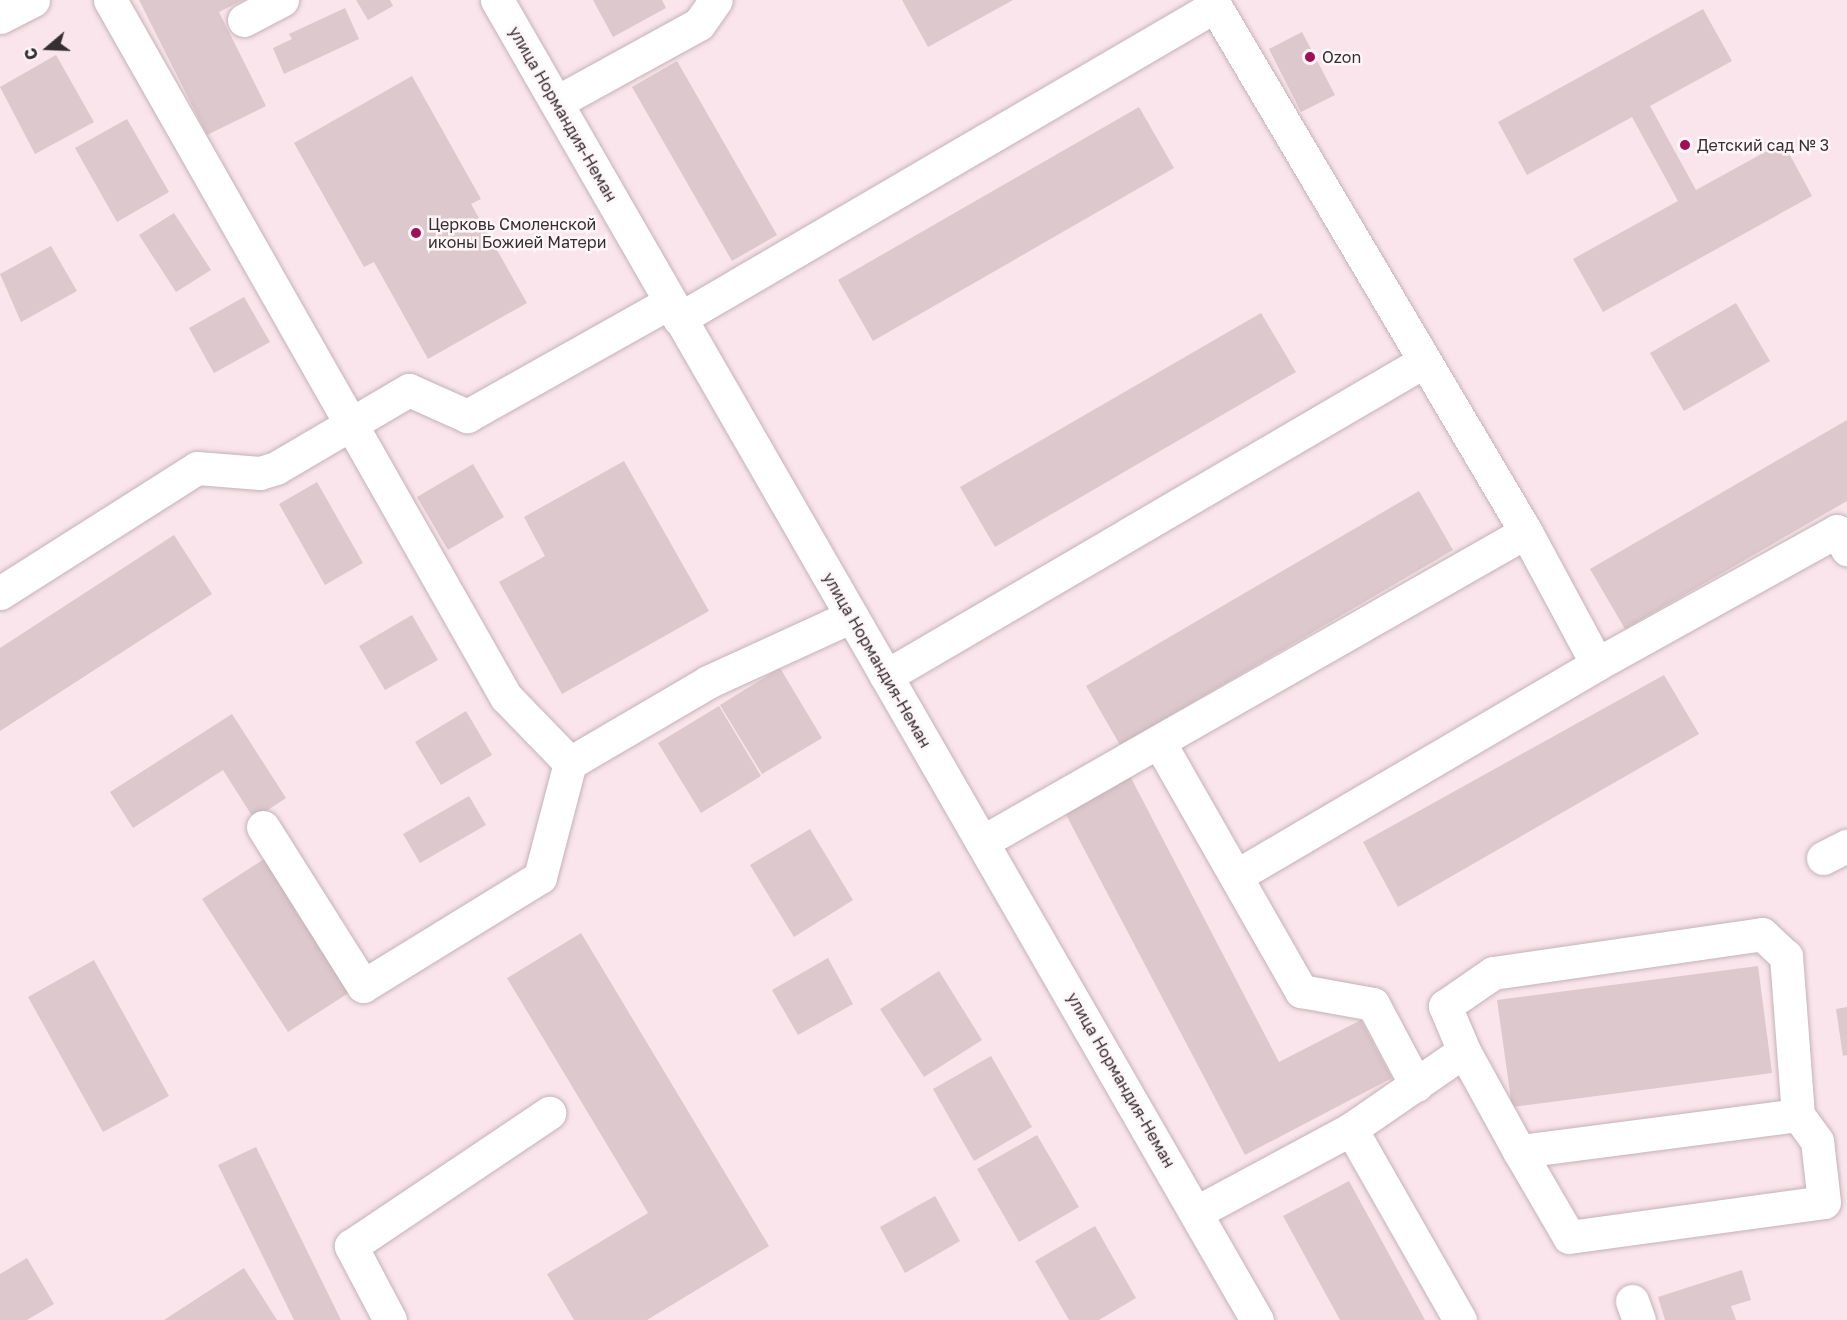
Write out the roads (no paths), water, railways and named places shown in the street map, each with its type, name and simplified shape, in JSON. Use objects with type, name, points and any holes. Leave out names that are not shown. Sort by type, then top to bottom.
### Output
[{"type":"street","points":[[0,17],[33,0]]},
{"type":"street","points":[[110,0],[506,698],[570,763]]},
{"type":"street","points":[[243,20],[282,0]]},
{"type":"street","name":"улица Нормандия-Неман","points":[[497,0],[1197,1212],[1257,1320]]},
{"type":"street","points":[[557,102],[699,24],[716,0]]},
{"type":"street","points":[[0,592],[177,477],[197,468],[260,473],[276,468],[349,423],[409,390],[467,416],[675,310],[1218,2],[1423,362],[1526,532],[1597,664]]},
{"type":"street","points":[[886,676],[1423,362]]},
{"type":"street","points":[[1236,876],[1597,664],[1837,531],[1847,549]]},
{"type":"street","points":[[982,842],[1526,532]]},
{"type":"street","points":[[263,827],[363,986],[540,877],[570,763],[708,682],[852,616]]},
{"type":"street","points":[[1159,742],[1301,991],[1372,1004],[1416,1085]]},
{"type":"street","points":[[1762,934],[1786,956],[1798,1115],[1817,1142],[1824,1202],[1569,1237],[1464,1051],[1445,1006],[1492,973],[1762,934]]},
{"type":"street","points":[[1197,1212],[1351,1129],[1464,1051]]},
{"type":"street","points":[[390,1320],[351,1246],[549,1113]]},
{"type":"street","points":[[1519,1151],[1798,1115]]},
{"type":"street","points":[[1351,1129],[1460,1320]]},
{"type":"place","name":"Ozon","points":[[1310,57]]},
{"type":"place","name":"Детский сад № 3","points":[[1685,145]]},
{"type":"place","name":"Церковь Смоленской иконы Божией Матери","points":[[416,233]]}]
